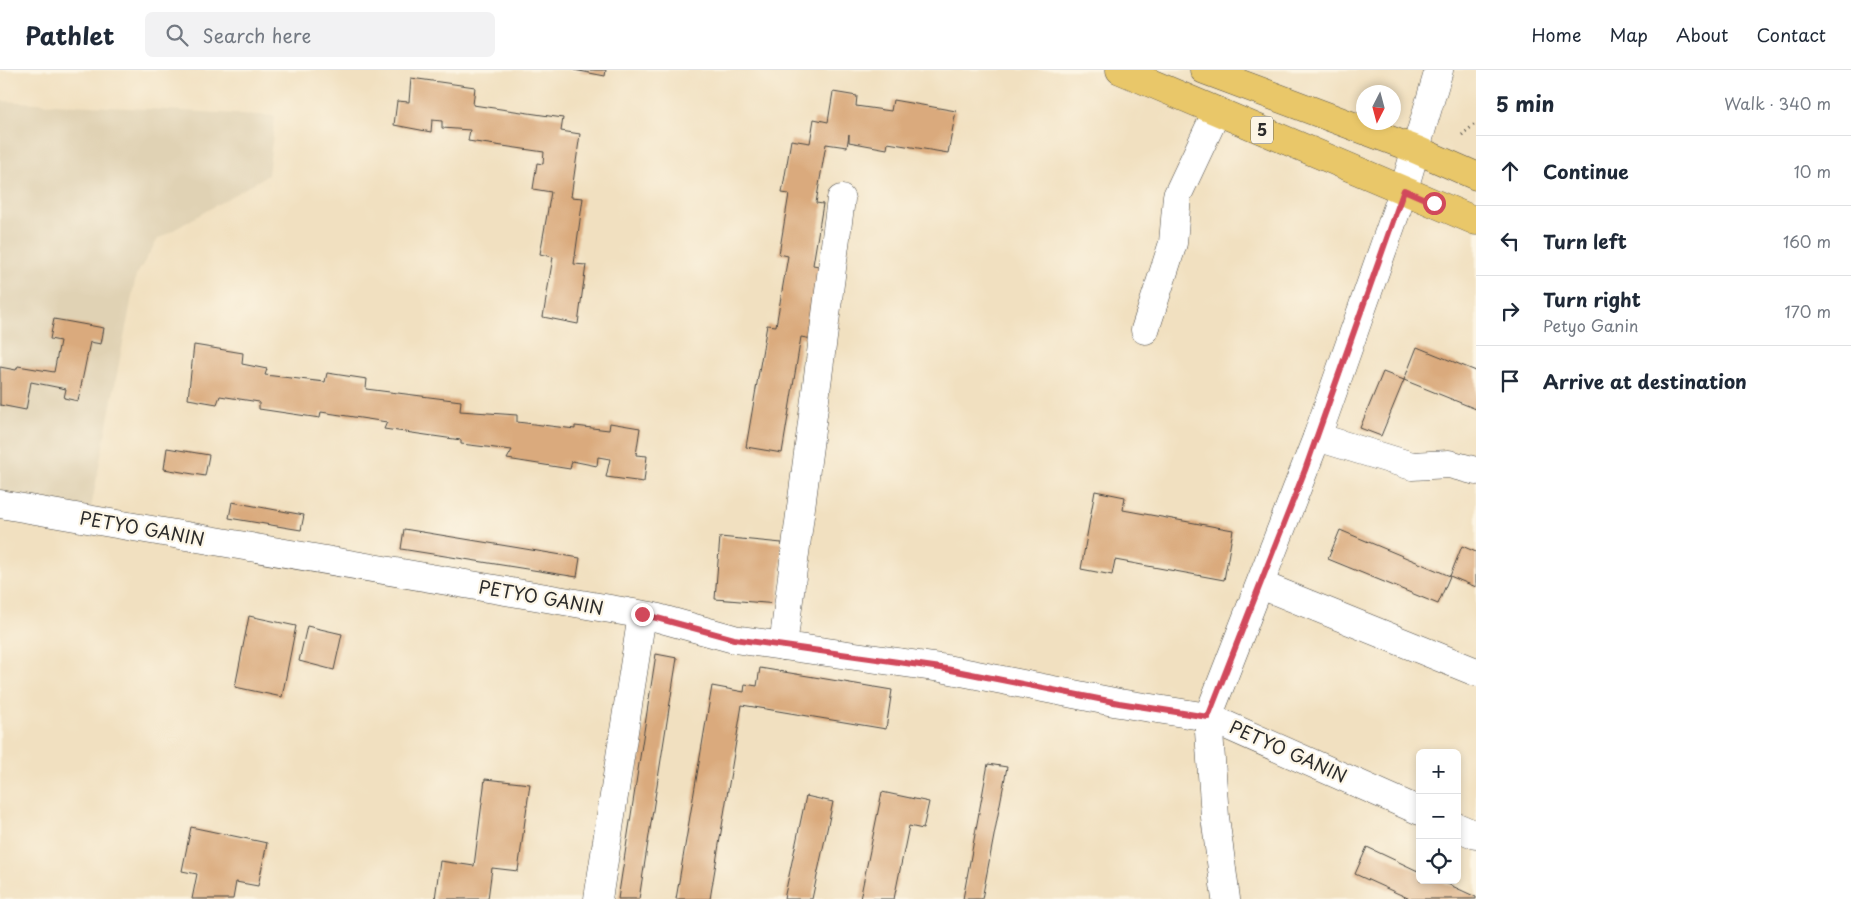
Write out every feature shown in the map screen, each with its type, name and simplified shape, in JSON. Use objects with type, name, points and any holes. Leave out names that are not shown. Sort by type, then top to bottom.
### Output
[{"type":"main road","name":"5","points":[[1120,70],[1476,221]]},
{"type":"main road","name":"5","points":[[1204,70],[1416,150],[1476,176]]},
{"type":"street","points":[[1226,899],[1215,817],[1208,717],[1317,437],[1404,190],[1439,70]]},
{"type":"street","points":[[1145,330],[1172,243],[1177,196],[1217,111]]},
{"type":"street","points":[[783,646],[841,199]]},
{"type":"street","points":[[1317,437],[1412,466],[1449,464],[1476,471]]},
{"type":"street","name":"PETYO GANIN","points":[[0,504],[642,614],[734,639],[941,668],[1119,703],[1208,717],[1416,808]]},
{"type":"street","points":[[1260,585],[1476,672]]},
{"type":"street","points":[[598,899],[642,614]]},
{"type":"street","points":[[1461,829],[1476,835]]},
{"type":"path","points":[[1462,135],[1476,123]]},
{"type":"shaded area","points":[[0,101],[275,116],[268,175],[158,239],[136,276],[91,508],[0,493]]},
{"type":"building","points":[[574,70],[606,70],[605,76]]},
{"type":"building","points":[[411,78],[475,87],[473,105],[563,118],[561,131],[580,134],[571,197],[583,198],[574,264],[586,265],[578,324],[543,317],[553,257],[540,254],[551,192],[533,189],[537,163],[543,164],[544,152],[468,141],[470,130],[442,128],[442,121],[432,120],[431,132],[394,125],[397,101],[409,102]]},
{"type":"building","points":[[833,92],[857,96],[856,106],[891,111],[893,100],[956,111],[948,153],[888,143],[887,149],[849,142],[849,134],[847,147],[826,144],[816,203],[823,204],[813,265],[824,267],[812,339],[801,337],[782,453],[746,447],[767,325],[776,326],[788,256],[779,254],[789,194],[782,193],[791,140],[810,143],[814,119],[828,122]]},
{"type":"building","points":[[54,319],[104,328],[101,344],[90,342],[78,401],[64,398],[66,389],[31,382],[26,410],[0,405],[0,367],[16,370],[18,366],[54,372],[60,341],[50,339]]},
{"type":"building","points":[[194,345],[243,353],[242,364],[267,369],[265,375],[325,382],[327,373],[367,379],[366,389],[461,401],[460,411],[517,415],[517,422],[575,429],[575,426],[609,430],[610,423],[640,428],[636,455],[647,456],[644,482],[606,477],[610,459],[598,457],[597,466],[572,461],[570,469],[507,459],[512,450],[461,444],[461,440],[384,429],[387,422],[321,412],[320,418],[259,409],[259,402],[220,396],[217,404],[188,399]]},
{"type":"building","points":[[1417,347],[1476,371],[1476,409],[1404,380]]},
{"type":"building","points":[[1383,372],[1404,380],[1381,436],[1360,428]]},
{"type":"building","points":[[167,448],[209,455],[205,476],[164,469]]},
{"type":"building","points":[[1095,491],[1125,497],[1123,510],[1233,530],[1224,580],[1115,560],[1112,575],[1081,569]]},
{"type":"building","points":[[232,502],[304,515],[301,530],[229,518]]},
{"type":"building","points":[[404,529],[580,558],[577,577],[401,549]]},
{"type":"building","points":[[1340,530],[1450,576],[1438,604],[1328,559]]},
{"type":"building","points":[[720,537],[782,543],[778,604],[715,599]]},
{"type":"building","points":[[1462,546],[1476,552],[1476,587],[1450,576]]},
{"type":"building","points":[[249,616],[296,626],[282,697],[235,687]]},
{"type":"building","points":[[307,626],[342,634],[334,670],[299,661]]},
{"type":"building","points":[[656,654],[677,658],[639,899],[618,899]]},
{"type":"building","points":[[760,668],[892,690],[886,729],[742,705],[710,899],[676,899],[712,686],[744,692],[745,684],[757,686]]},
{"type":"building","points":[[988,764],[1007,767],[982,899],[963,899]]},
{"type":"building","points":[[485,779],[530,784],[518,871],[492,868],[488,899],[435,899],[440,861],[474,866]]},
{"type":"building","points":[[882,792],[929,802],[923,829],[909,826],[894,899],[860,899]]},
{"type":"building","points":[[806,796],[833,802],[812,899],[784,899]]},
{"type":"building","points":[[191,827],[267,843],[258,886],[236,882],[233,899],[192,899],[197,874],[182,871]]},
{"type":"building","points":[[1367,847],[1416,870],[1416,884],[1448,884],[1476,897],[1476,899],[1410,899],[1355,874]]},
{"type":"route","points":[[642,614],[734,639],[941,668],[1119,703],[1208,717],[1305,470],[1404,190],[1434,203]]}]
